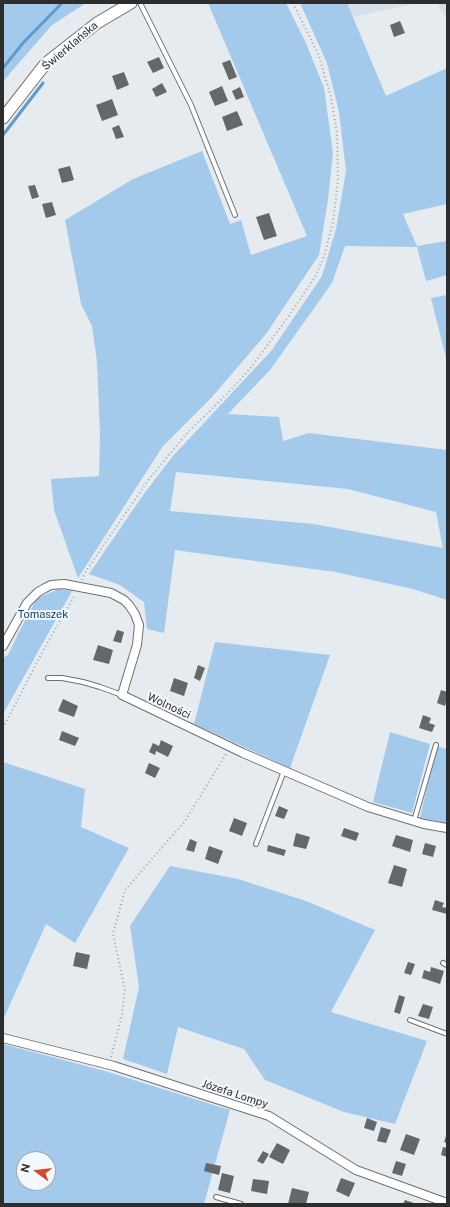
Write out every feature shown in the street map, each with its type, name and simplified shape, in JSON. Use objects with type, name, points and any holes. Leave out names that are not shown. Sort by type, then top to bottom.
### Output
[{"type":"main road","name":"Świerklańska","points":[[3,118],[46,63],[96,23],[131,3]]},
{"type":"street","points":[[3,646],[27,603],[38,592],[45,588],[58,584],[64,584],[111,592],[129,605],[139,625],[138,637],[122,695]]},
{"type":"street","name":"Wolności","points":[[122,695],[230,746],[368,806],[424,824],[447,828]]},
{"type":"street","name":"Józefa Lompy","points":[[3,1038],[109,1065],[269,1116],[356,1170],[447,1203]]},
{"type":"lane","points":[[140,3],[191,105],[235,215]]},
{"type":"lane","points":[[48,678],[62,678],[83,682],[122,695]]},
{"type":"lane","points":[[414,821],[436,746]]},
{"type":"lane","points":[[256,844],[284,770]]},
{"type":"lane","points":[[410,1020],[447,1034]]},
{"type":"lane","points":[[216,1197],[241,1204]]},
{"type":"path","points":[[3,728],[45,647],[72,602],[86,571],[149,479],[188,432],[229,392],[253,365],[315,277],[324,257],[332,222],[338,180],[337,134],[331,97],[319,56],[294,3]]},
{"type":"path","points":[[109,1065],[122,1015],[125,990],[113,934],[125,890],[185,821],[230,746]]},
{"type":"shaded area","points":[[347,3],[417,3],[353,17]]},
{"type":"shaded area","points":[[437,3],[447,3],[447,19]]},
{"type":"green space","points":[[3,3],[86,3],[52,25],[3,82]]},
{"type":"green space","points":[[208,3],[286,3],[306,43],[324,88],[333,153],[328,200],[319,255],[266,334],[212,397],[163,446],[78,578],[54,510],[51,479],[99,476],[100,432],[97,362],[92,326],[81,304],[65,220],[133,179],[202,151],[230,224],[241,220],[251,255],[307,236]]},
{"type":"green space","points":[[300,3],[347,3],[386,96],[447,68],[447,204],[403,214],[417,246],[447,241],[447,275],[426,281],[417,247],[345,246],[332,283],[270,370],[228,414],[279,417],[283,441],[309,433],[447,450],[447,600],[413,589],[335,572],[175,550],[164,633],[147,629],[144,602],[120,585],[89,574],[143,495],[173,456],[272,350],[322,276],[336,229],[346,171],[339,112],[327,63]],"holes":[[[176,472],[348,489],[436,512],[443,548],[314,524],[170,511]]]},
{"type":"green space","points":[[447,295],[447,362],[431,298]]},
{"type":"green space","name":"Tomaszek","points":[[59,589],[72,591],[3,714],[3,658],[8,655],[37,598]]},
{"type":"green space","points":[[215,642],[330,655],[290,768],[194,724]]},
{"type":"green space","points":[[390,732],[430,744],[412,813],[373,802]]},
{"type":"green space","points":[[436,746],[447,749],[447,823],[420,818]]},
{"type":"green space","points":[[3,762],[85,789],[81,827],[129,848],[75,943],[46,924],[3,1020]]},
{"type":"green space","points":[[170,866],[238,879],[306,901],[375,930],[331,1012],[427,1041],[395,1124],[344,1112],[265,1080],[244,1049],[178,1027],[167,1074],[123,1059],[139,987],[130,926]]},
{"type":"green space","points":[[3,1044],[105,1071],[230,1110],[204,1204],[3,1204]]},
{"type":"building","points":[[400,21],[405,33],[394,37],[390,25]]},
{"type":"building","points":[[159,57],[164,68],[153,73],[147,62]]},
{"type":"building","points":[[230,60],[237,77],[229,80],[222,63]]},
{"type":"building","points":[[124,72],[129,85],[117,90],[112,76]]},
{"type":"building","points":[[162,83],[167,92],[156,97],[152,89]]},
{"type":"building","points":[[222,86],[228,101],[215,106],[209,92]]},
{"type":"building","points":[[240,87],[244,97],[236,100],[232,91]]},
{"type":"building","points":[[112,99],[118,115],[102,121],[96,105]]},
{"type":"building","points":[[237,111],[243,125],[227,131],[222,117]]},
{"type":"building","points":[[119,125],[124,137],[116,139],[112,128]]},
{"type":"building","points":[[70,166],[74,180],[62,183],[58,169]]},
{"type":"building","points":[[35,185],[39,197],[32,199],[28,186]]},
{"type":"building","points":[[52,202],[56,215],[46,218],[42,204]]},
{"type":"building","points":[[269,213],[277,236],[264,240],[256,217]]},
{"type":"building","points":[[117,630],[124,632],[121,643],[113,641]]},
{"type":"building","points":[[98,645],[113,650],[109,664],[93,660]]},
{"type":"building","points":[[198,665],[205,668],[200,681],[194,678]]},
{"type":"building","points":[[174,678],[188,683],[184,696],[170,691]]},
{"type":"building","points":[[441,690],[447,692],[445,706],[437,703]]},
{"type":"building","points":[[63,699],[78,706],[74,717],[58,711]]},
{"type":"building","points":[[423,715],[431,718],[429,723],[435,725],[432,732],[419,728]]},
{"type":"building","points":[[62,731],[79,738],[75,746],[59,740]]},
{"type":"building","points":[[161,740],[173,746],[168,757],[156,751],[155,755],[149,752],[153,743],[159,746]]},
{"type":"building","points":[[149,763],[160,768],[155,778],[145,773]]},
{"type":"building","points":[[279,806],[288,810],[284,819],[275,816]]},
{"type":"building","points":[[234,818],[247,823],[242,836],[229,831]]},
{"type":"building","points":[[344,828],[359,833],[356,841],[341,836]]},
{"type":"building","points":[[296,833],[310,837],[306,849],[293,846]]},
{"type":"building","points":[[396,835],[413,840],[410,852],[392,846]]},
{"type":"building","points":[[190,839],[197,842],[194,852],[186,850]]},
{"type":"building","points":[[425,843],[436,846],[433,857],[422,854]]},
{"type":"building","points":[[268,845],[286,850],[284,856],[267,851]]},
{"type":"building","points":[[209,846],[223,851],[218,864],[205,859]]},
{"type":"building","points":[[394,865],[407,869],[402,887],[388,883]]},
{"type":"building","points":[[435,900],[444,903],[442,907],[447,908],[447,914],[432,910]]},
{"type":"building","points":[[76,952],[90,955],[87,969],[73,966]]},
{"type":"building","points":[[408,962],[415,964],[411,975],[404,973]]},
{"type":"building","points":[[431,967],[444,971],[440,984],[422,978],[424,970],[430,972]]},
{"type":"building","points":[[399,995],[405,997],[400,1014],[394,1012]]},
{"type":"building","points":[[423,1004],[433,1007],[429,1019],[418,1016]]},
{"type":"building","points":[[367,1118],[377,1122],[374,1131],[364,1128]]},
{"type":"building","points":[[381,1127],[391,1130],[386,1143],[377,1141]]},
{"type":"building","points":[[447,1133],[447,1143],[444,1142]]},
{"type":"building","points":[[406,1134],[420,1139],[414,1155],[400,1150]]},
{"type":"building","points":[[277,1143],[290,1150],[283,1164],[269,1157]]},
{"type":"building","points":[[443,1147],[447,1148],[447,1157],[441,1155]]},
{"type":"building","points":[[263,1151],[269,1154],[263,1164],[257,1161]]},
{"type":"building","points":[[396,1161],[406,1164],[402,1176],[392,1173]]},
{"type":"building","points":[[206,1163],[221,1166],[219,1175],[204,1171]]},
{"type":"building","points":[[222,1173],[234,1176],[230,1193],[218,1190]]},
{"type":"building","points":[[341,1178],[355,1183],[349,1197],[336,1191]]},
{"type":"building","points":[[253,1179],[269,1181],[267,1194],[251,1191]]},
{"type":"building","points":[[292,1188],[309,1192],[306,1204],[288,1204]]},
{"type":"building","points":[[405,1200],[417,1204],[403,1204]]},
{"type":"waterway","points":[[3,68],[23,43],[62,3]]},
{"type":"waterway","points":[[3,135],[43,83]]}]
